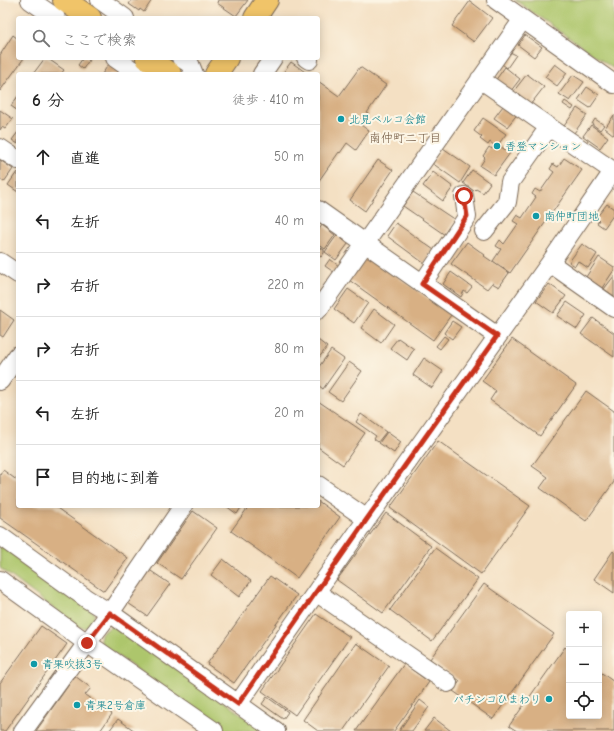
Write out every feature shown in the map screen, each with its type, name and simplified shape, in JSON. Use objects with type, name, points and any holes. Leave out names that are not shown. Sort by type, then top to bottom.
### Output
[{"type":"main road","points":[[64,0],[87,16]]},
{"type":"main road","points":[[255,16],[267,0]]},
{"type":"main road","points":[[150,60],[167,72]]},
{"type":"main road","points":[[217,72],[226,60]]},
{"type":"street","points":[[30,0],[53,16]]},
{"type":"street","points":[[100,0],[122,16]]},
{"type":"street","points":[[496,0],[614,84]]},
{"type":"street","points":[[320,307],[523,19]]},
{"type":"street","points":[[118,60],[135,72]]},
{"type":"street","points":[[184,60],[190,64],[193,72]]},
{"type":"street","points":[[263,72],[272,60]]},
{"type":"street","points":[[238,704],[367,519],[612,175],[549,126],[480,79]]},
{"type":"street","points":[[484,231],[507,202],[510,182],[549,126]]},
{"type":"street","points":[[0,148],[16,159]]},
{"type":"street","points":[[422,284],[467,216],[464,196]]},
{"type":"street","points":[[320,211],[497,336]]},
{"type":"street","points":[[0,262],[16,273]]},
{"type":"street","points":[[550,263],[614,308]]},
{"type":"street","points":[[0,381],[16,358]]},
{"type":"street","points":[[320,486],[367,519]]},
{"type":"street","points":[[23,731],[110,613],[182,508]]},
{"type":"street","points":[[0,536],[276,731]]},
{"type":"street","points":[[0,580],[87,643],[214,731]]},
{"type":"street","points":[[316,592],[448,683]]},
{"type":"green space","points":[[515,0],[614,0],[614,69]]},
{"type":"green space","points":[[0,544],[94,612],[94,617],[88,626],[85,628],[78,627],[0,568]]},
{"type":"green space","points":[[114,624],[265,731],[224,731],[102,645],[100,639],[101,634]]},
{"type":"building","points":[[132,0],[152,0],[144,12],[140,9],[139,11],[129,4]]},
{"type":"building","points":[[218,0],[248,0],[236,16],[217,3]]},
{"type":"building","points":[[470,1],[492,18],[474,42],[452,26]]},
{"type":"building","points":[[13,35],[16,37],[16,60],[23,60],[0,91],[0,55]]},
{"type":"building","points":[[525,35],[542,47],[534,57],[518,45]]},
{"type":"building","points":[[510,52],[516,55],[507,68],[502,64]]},
{"type":"building","points":[[44,60],[50,60],[64,70],[62,72],[34,72]]},
{"type":"building","points":[[82,60],[89,60],[83,69],[78,65]]},
{"type":"building","points":[[291,62],[305,72],[284,72]]},
{"type":"building","points":[[109,64],[121,72],[103,72]]},
{"type":"building","points":[[555,64],[567,73],[557,86],[545,77]]},
{"type":"building","name":"北見ベルコ会館","points":[[360,67],[386,85],[367,113],[369,114],[361,125],[369,131],[356,150],[347,143],[320,179],[320,82],[339,96]]},
{"type":"building","points":[[505,67],[520,79],[510,92],[495,81]]},
{"type":"building","points":[[527,74],[544,87],[530,105],[513,92]]},
{"type":"building","points":[[573,75],[584,82],[570,101],[559,94]]},
{"type":"building","points":[[587,87],[599,95],[590,108],[578,100]]},
{"type":"building","points":[[16,99],[16,110],[11,106]]},
{"type":"building","points":[[565,101],[574,107],[572,110],[563,104]]},
{"type":"building","points":[[506,102],[519,112],[507,127],[494,118]]},
{"type":"building","points":[[577,108],[587,115],[574,133],[564,126]]},
{"type":"building","points":[[0,110],[13,119],[5,129],[2,127],[0,130]]},
{"type":"building","points":[[614,115],[614,135],[605,128]]},
{"type":"building","name":"香登マンション","points":[[483,118],[506,134],[498,145],[510,153],[494,175],[480,166],[485,158],[483,156],[489,147],[492,149],[494,145],[490,142],[488,145],[480,139],[482,137],[474,131]]},
{"type":"building","points":[[595,119],[604,125],[600,130],[592,124]]},
{"type":"building","points":[[591,125],[608,137],[600,148],[583,136]]},
{"type":"building","points":[[16,135],[16,143],[12,140]]},
{"type":"building","points":[[443,148],[470,167],[460,183],[432,163]]},
{"type":"building","name":"南仲町団地","points":[[564,158],[582,170],[510,273],[493,261],[501,249],[496,246],[500,240],[504,244],[518,224],[513,221],[517,215],[522,218],[536,197],[532,194],[535,189],[540,192],[554,172],[550,169],[553,164],[558,167]]},
{"type":"building","points":[[0,160],[13,169],[4,182],[0,179]]},
{"type":"building","points":[[378,160],[393,170],[365,211],[350,200]]},
{"type":"building","points":[[472,170],[490,183],[483,193],[476,189],[474,191],[463,183]]},
{"type":"building","points":[[433,172],[453,187],[443,201],[423,186]]},
{"type":"building","points":[[16,173],[16,191],[8,185]]},
{"type":"building","points":[[413,192],[455,220],[445,235],[403,206]]},
{"type":"building","points":[[607,204],[614,209],[614,214],[604,228],[597,223],[599,220],[596,218]]},
{"type":"building","points":[[396,223],[434,250],[425,264],[387,236]]},
{"type":"building","points":[[322,225],[335,235],[325,249],[320,245],[320,228]]},
{"type":"building","points":[[337,235],[348,244],[336,260],[325,252]]},
{"type":"building","points":[[467,242],[509,273],[499,287],[492,283],[487,289],[451,264]]},
{"type":"building","points":[[582,244],[597,254],[588,268],[578,261],[575,266],[569,262]]},
{"type":"building","points":[[320,247],[324,250],[321,257],[320,256]]},
{"type":"building","points":[[367,255],[451,315],[433,340],[349,280]]},
{"type":"building","points":[[599,257],[614,267],[614,270],[602,288],[586,277]]},
{"type":"building","points":[[330,259],[340,267],[335,273],[325,266]]},
{"type":"building","points":[[451,272],[472,287],[467,293],[464,291],[461,297],[443,284]]},
{"type":"building","points":[[614,276],[614,296],[604,289]]},
{"type":"building","points":[[549,284],[566,296],[553,313],[536,301]]},
{"type":"building","points":[[348,289],[368,303],[354,323],[334,309]]},
{"type":"building","points":[[567,302],[586,315],[577,329],[557,316]]},
{"type":"building","points":[[374,309],[394,324],[381,343],[361,328]]},
{"type":"building","points":[[0,310],[14,320],[3,337],[0,335]]},
{"type":"building","points":[[593,318],[614,333],[614,357],[581,334]]},
{"type":"building","points":[[452,321],[461,327],[452,339],[444,333]]},
{"type":"building","points":[[444,336],[448,339],[440,349],[436,346]]},
{"type":"building","points":[[398,338],[414,349],[407,360],[390,348]]},
{"type":"building","points":[[512,339],[576,385],[540,436],[490,400],[496,391],[482,381]]},
{"type":"building","points":[[320,342],[327,347],[320,356]]},
{"type":"building","points":[[331,350],[344,359],[323,389],[320,387],[320,365]]},
{"type":"building","points":[[424,358],[443,371],[432,388],[413,375]]},
{"type":"building","points":[[349,362],[362,371],[341,401],[328,392]]},
{"type":"building","points":[[586,391],[614,411],[614,482],[586,521],[540,488],[548,477],[532,466]]},
{"type":"building","points":[[320,402],[365,433],[343,465],[320,448]]},
{"type":"building","points":[[361,414],[386,432],[378,442],[374,439],[376,436],[356,422]]},
{"type":"building","points":[[387,432],[401,442],[394,453],[379,443]]},
{"type":"building","points":[[438,441],[530,506],[481,574],[390,508]]},
{"type":"building","points":[[3,470],[16,480],[16,508],[57,508],[128,558],[104,591],[0,518],[0,475]]},
{"type":"building","points":[[320,502],[340,517],[297,578],[231,531],[248,508],[320,508]]},
{"type":"building","points":[[229,508],[241,508],[237,514]]},
{"type":"building","points":[[193,511],[217,528],[181,579],[157,563]]},
{"type":"building","points":[[386,513],[431,546],[383,613],[337,580]]},
{"type":"building","points":[[435,548],[478,579],[432,641],[390,610]]},
{"type":"building","points":[[613,551],[614,552],[614,593],[594,579]]},
{"type":"building","points":[[223,559],[251,581],[239,597],[211,575]]},
{"type":"building","points":[[148,569],[170,584],[147,616],[125,601]]},
{"type":"building","points":[[270,576],[297,595],[234,683],[207,664]]},
{"type":"building","points":[[484,584],[554,634],[493,719],[453,691],[460,681],[430,659]]},
{"type":"building","points":[[316,614],[350,637],[295,715],[262,691]]},
{"type":"building","name":"青果吹抜3号","points":[[41,626],[67,644],[5,731],[0,731],[0,683]]},
{"type":"building","points":[[356,643],[389,666],[343,731],[318,731],[303,720]]},
{"type":"building","name":"パチンコひまわり","points":[[565,647],[566,719],[602,719],[602,673],[614,682],[614,731],[517,731],[509,726]]},
{"type":"building","points":[[404,664],[429,682],[394,731],[356,731]]},
{"type":"building","name":"青果2号倉庫","points":[[75,676],[91,688],[85,695],[112,714],[100,731],[36,731]]},
{"type":"building","points":[[267,697],[288,712],[283,719],[262,704]]},
{"type":"building","points":[[420,700],[429,707],[412,731],[399,731]]},
{"type":"building","points":[[434,718],[451,731],[424,731]]},
{"type":"building","points":[[118,719],[135,731],[109,731]]},
{"type":"place","name":"北見ベルコ会館","points":[[341,119]]},
{"type":"place","name":"香登マンション","points":[[497,146]]},
{"type":"place","name":"南仲町団地","points":[[536,216]]},
{"type":"place","name":"青果吹抜3号","points":[[34,664]]},
{"type":"place","name":"パチンコひまわり","points":[[549,699]]},
{"type":"place","name":"青果2号倉庫","points":[[77,705]]},
{"type":"district","name":"南仲町二丁目","points":[[405,138]]},
{"type":"route","points":[[87,643],[110,613],[238,704],[497,336],[422,284],[467,216],[464,196]]}]
